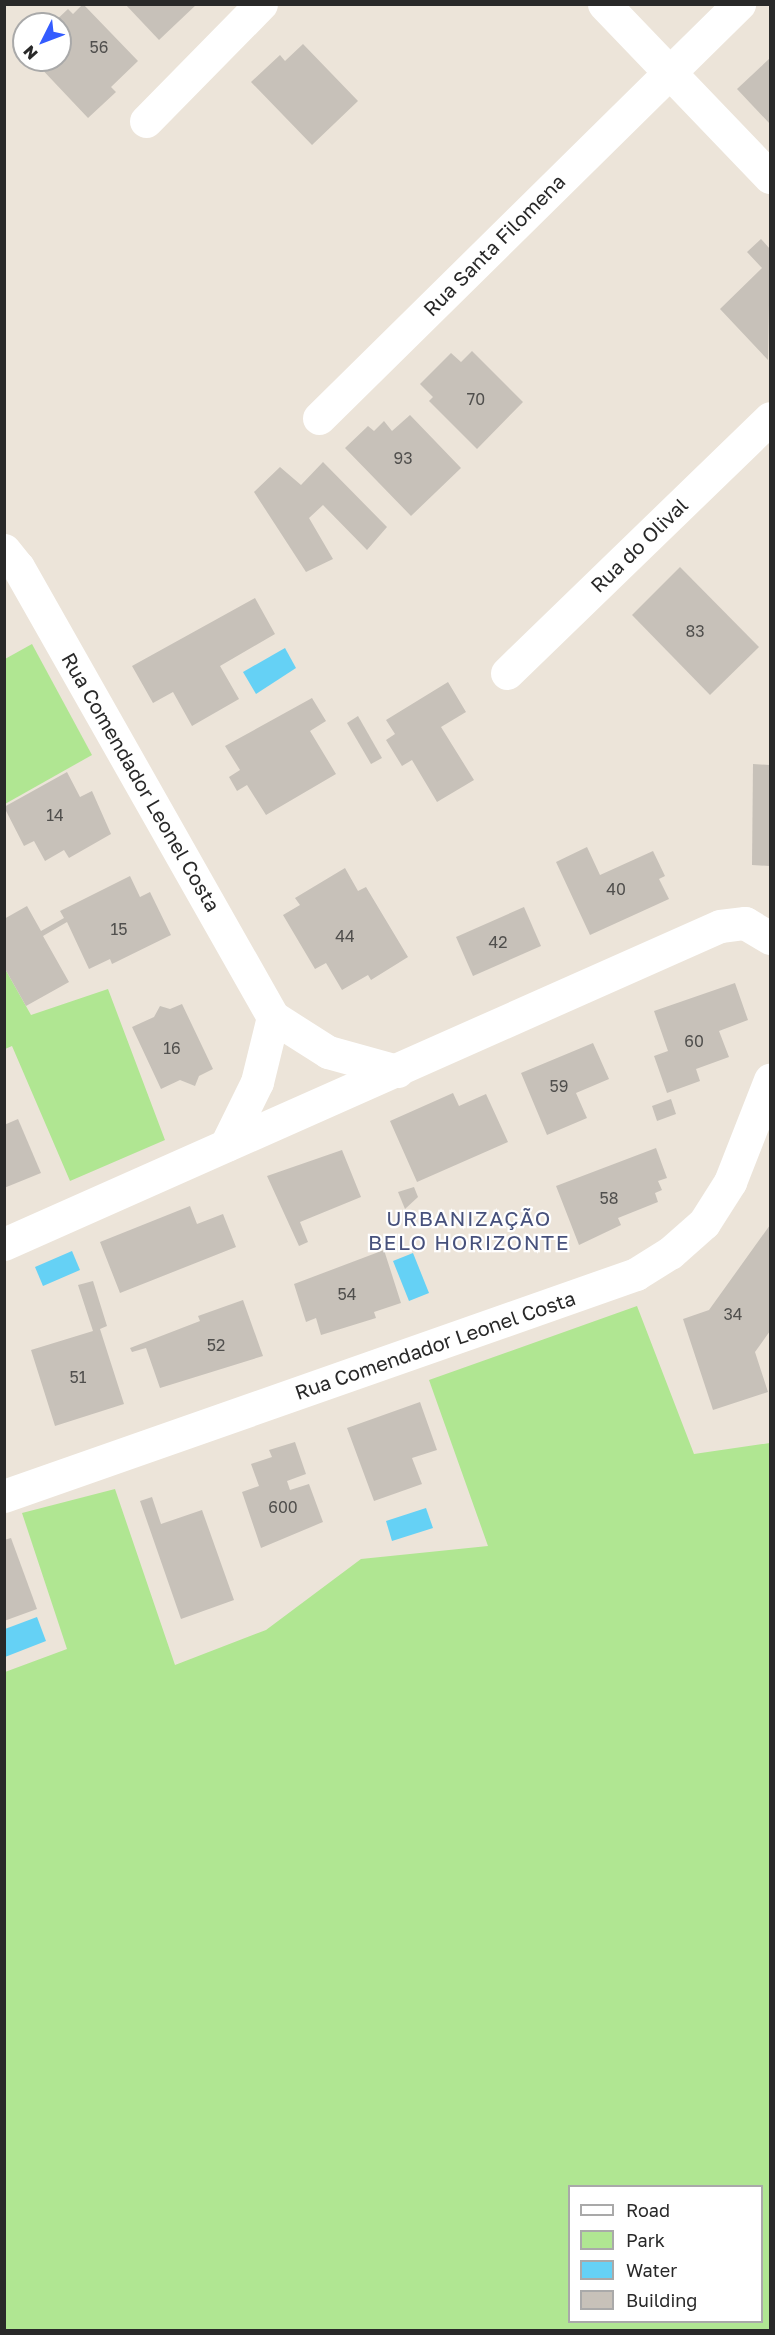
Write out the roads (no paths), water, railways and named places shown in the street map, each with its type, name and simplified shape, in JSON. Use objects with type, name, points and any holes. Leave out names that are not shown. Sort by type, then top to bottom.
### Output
[{"type":"street","points":[[146,121],[261,4]]},
{"type":"street","points":[[604,4],[771,177]]},
{"type":"street","name":"Rua Santa Filomena","points":[[319,418],[739,4]]},
{"type":"street","name":"Rua do Olival","points":[[507,673],[771,418]]},
{"type":"street","name":"Rua Comendador Leonel Costa","points":[[4,550],[29,586],[273,1017],[328,1052],[397,1071]]},
{"type":"street","points":[[4,1244],[720,926],[745,923],[771,938]]},
{"type":"street","points":[[226,1145],[257,1082],[273,1017]]},
{"type":"street","name":"Rua Comendador Leonel Costa","points":[[4,1496],[636,1274],[670,1253],[704,1223],[730,1182],[771,1080]]},
{"type":"water","points":[[285,648],[296,668],[256,694],[243,672]]},
{"type":"water","points":[[72,1251],[80,1270],[43,1286],[35,1267]]},
{"type":"water","points":[[413,1253],[429,1293],[409,1301],[393,1261]]},
{"type":"water","points":[[426,1508],[433,1528],[392,1541],[386,1521]]},
{"type":"water","points":[[37,1617],[46,1641],[5,1657],[5,1629]]},
{"type":"district","name":"URBANIZAÇÃO BELO HORIZONTE","points":[[469,1230]]}]
